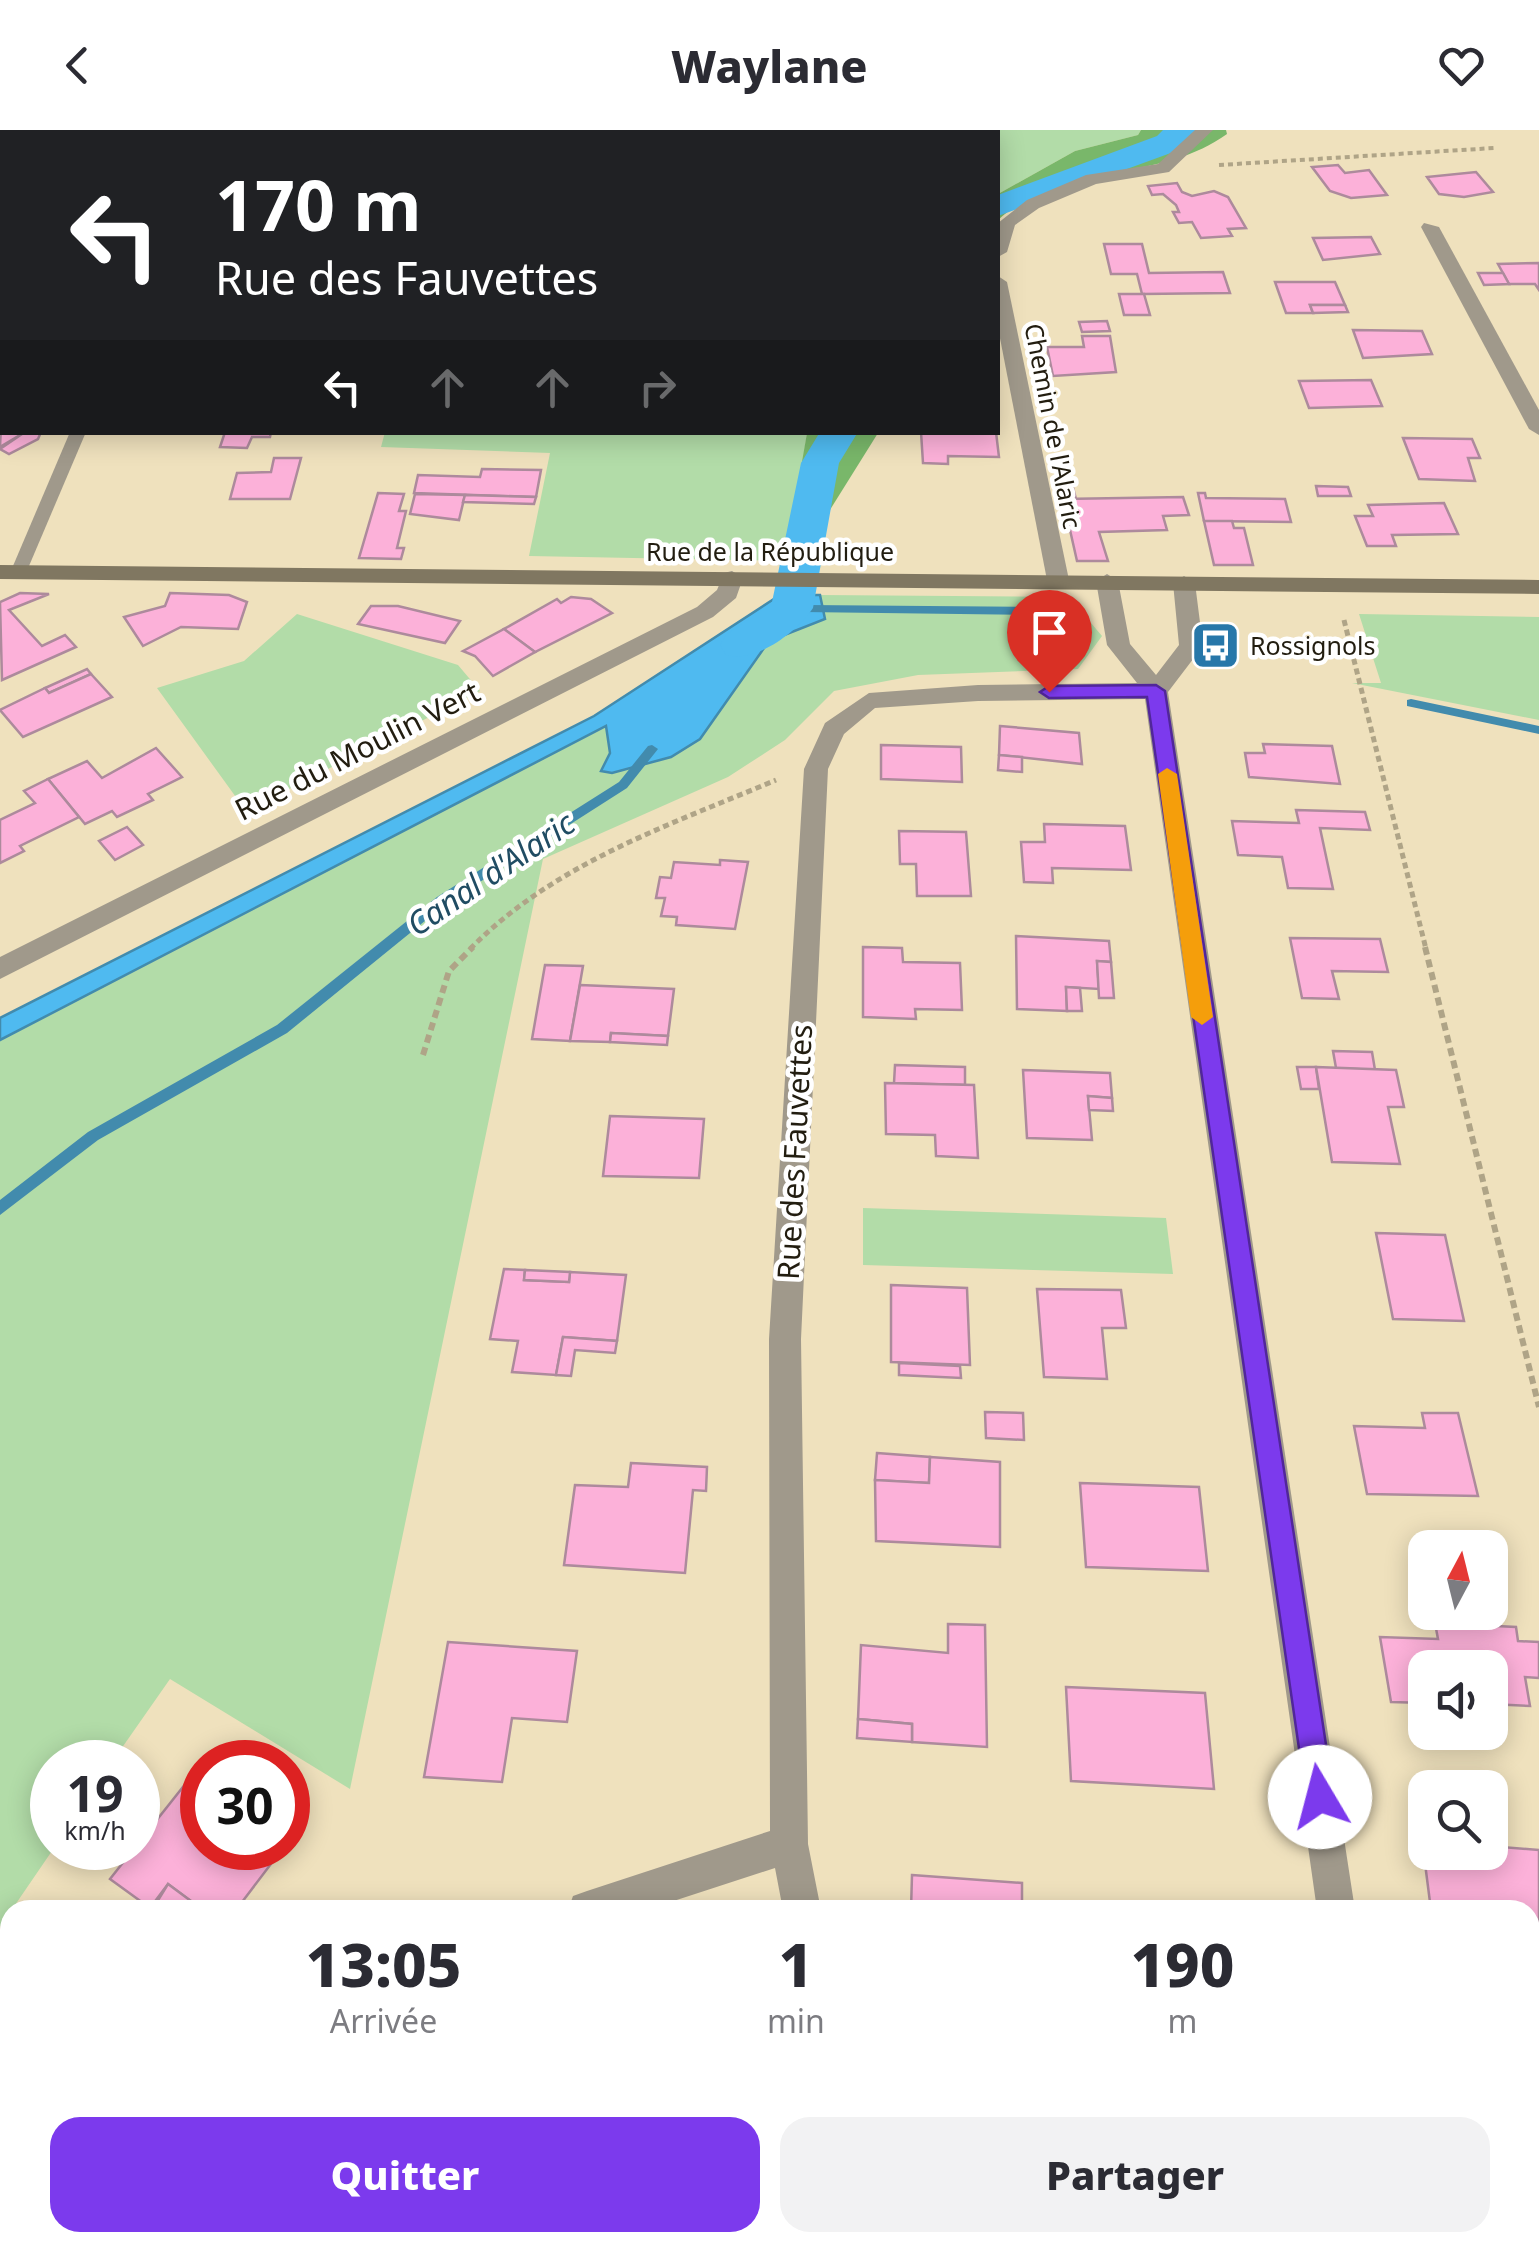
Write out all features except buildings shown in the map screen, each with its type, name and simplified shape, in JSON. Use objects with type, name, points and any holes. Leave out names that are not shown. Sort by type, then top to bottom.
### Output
[{"type":"street","points":[[1000,246],[1007,223],[1033,204],[1092,179],[1162,168],[1205,130]]},
{"type":"street","points":[[1430,227],[1539,429]]},
{"type":"street","name":"Chemin de l'Alaric","points":[[1000,292],[1058,580]]},
{"type":"street","name":"Rue de la République","points":[[9,572],[1539,587]]},
{"type":"street","name":"Rue du Moulin Vert","points":[[0,969],[705,612],[728,593],[732,578]]},
{"type":"street","points":[[1107,581],[1118,645],[1156,691],[1335,1900]]},
{"type":"street","points":[[1156,691],[1192,646],[1184,582]]},
{"type":"street","name":"Rue des Fauvettes","points":[[800,1900],[789,1844],[785,1339],[816,769],[834,729],[869,702],[978,693],[1156,691]]},
{"type":"street","points":[[618,1900],[789,1844]]},
{"type":"lane","points":[[9,572],[77,435]]},
{"type":"path","points":[[1162,168],[1494,148]]},
{"type":"path","points":[[1336,584],[1539,1407]]},
{"type":"path","points":[[423,1056],[449,971],[500,920],[588,858],[775,780],[816,769]]},
{"type":"green space","points":[[1000,130],[1141,130],[1138,135],[1075,151],[1000,193]]},
{"type":"green space","points":[[1141,130],[1226,130],[1227,134],[1200,150],[1171,160],[1051,189],[1023,201],[1000,218],[1000,193],[1075,151],[1138,135]]},
{"type":"green space","points":[[384,435],[807,435],[788,561],[529,556],[550,453],[381,447]]},
{"type":"green space","points":[[807,435],[877,435],[818,529],[807,524],[791,525]]},
{"type":"green space","points":[[820,595],[1069,597],[1102,636],[1078,669],[918,675],[834,691],[785,740],[728,777],[543,859],[350,1789],[310,1765],[310,1740],[270,1740],[170,1679],[127,1740],[30,1740],[30,1870],[39,1870],[18,1900],[0,1900],[0,1040],[607,726],[610,753],[602,770],[701,738],[769,641],[825,619]]},
{"type":"green space","points":[[297,614],[458,665],[480,691],[246,811],[157,688],[244,661]]},
{"type":"green space","points":[[1359,614],[1539,617],[1539,720],[1352,683],[1381,683]]},
{"type":"green space","points":[[863,1208],[1166,1218],[1173,1274],[863,1265]]},
{"type":"water","points":[[807,524],[818,529],[819,561],[788,561],[791,525]]},
{"type":"water","points":[[780,595],[820,595],[825,619],[769,641],[700,739],[671,757],[612,773],[601,771],[610,753],[606,726],[0,1040],[0,1018],[594,716]]},
{"type":"waterway","name":"Canal d'Alaric","points":[[1000,205],[1168,143],[1180,130]]},
{"type":"waterway","name":"Canal d'Alaric","points":[[741,645],[792,608],[820,463],[837,435]]},
{"type":"waterway","points":[[807,609],[1033,611]]},
{"type":"waterway","points":[[1411,703],[1539,730]]},
{"type":"waterway","name":"Canal d'Alaric","points":[[0,1209],[93,1136],[282,1029],[442,900],[623,785],[652,749]]},
{"type":"slow traffic","points":[[1167,774],[1202,1017]]},
{"type":"place","name":"Rossignols","points":[[1215,645]]},
{"type":"route","points":[[1049,692],[1156,691],[1320,1797]]}]
